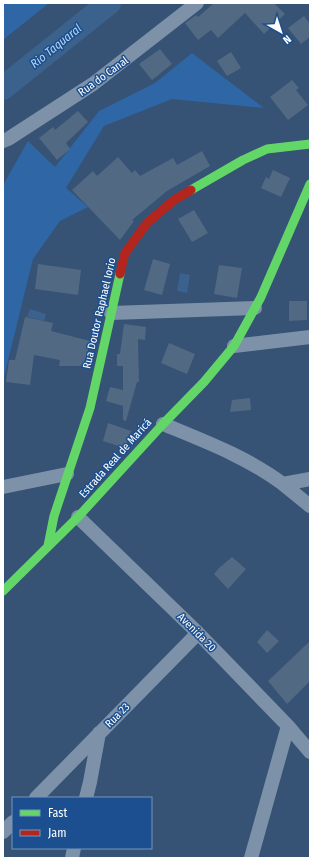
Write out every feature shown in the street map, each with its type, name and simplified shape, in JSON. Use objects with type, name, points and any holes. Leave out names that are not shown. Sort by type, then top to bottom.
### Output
[{"type":"street","name":"Rua do Canal","points":[[6,140],[93,84],[197,3]]},
{"type":"street","points":[[3,152],[6,140]]},
{"type":"street","name":"Rua Doutor Raphael Iorio","points":[[48,546],[54,516],[90,408],[110,313],[125,253],[147,223],[174,200],[243,160],[267,149],[310,144]]},
{"type":"street","name":"Estrada Real de Maricá","points":[[3,591],[78,516],[204,382],[234,346],[254,308],[308,191]]},
{"type":"street","points":[[110,313],[254,308]]},
{"type":"street","points":[[234,346],[310,337]]},
{"type":"street","points":[[163,424],[206,442],[266,471],[310,506]]},
{"type":"street","points":[[3,487],[67,474]]},
{"type":"street","points":[[283,484],[310,479]]},
{"type":"street","name":"Avenida 20","points":[[78,516],[198,633],[288,726],[310,752]]},
{"type":"street","name":"Rua 23","points":[[37,797],[198,633]]},
{"type":"street","points":[[251,858],[288,726]]},
{"type":"street","points":[[86,797],[99,733]]},
{"type":"street","points":[[3,832],[12,823]]},
{"type":"shaded area","points":[[3,3],[49,3],[3,40]]},
{"type":"shaded area","points":[[192,53],[264,108],[172,99],[104,126],[66,188],[88,207],[60,221],[33,259],[3,381],[3,185],[28,141],[55,167],[99,111],[155,83]]},
{"type":"shaded area","points":[[180,273],[190,275],[187,293],[177,291]]},
{"type":"shaded area","points":[[30,309],[46,314],[44,321],[27,317]]},
{"type":"building","points":[[214,3],[274,3],[285,14],[264,34],[245,13],[218,38],[211,30],[198,40],[185,23],[196,15],[198,17]]},
{"type":"building","points":[[304,16],[310,24],[310,37],[301,44],[288,28]]},
{"type":"building","points":[[160,49],[172,64],[152,80],[139,64]]},
{"type":"building","points":[[231,52],[241,68],[227,76],[217,61]]},
{"type":"building","points":[[292,80],[299,88],[296,90],[308,105],[288,120],[270,97]]},
{"type":"building","points":[[78,111],[88,122],[66,143],[70,149],[57,160],[39,138],[53,127],[55,130]]},
{"type":"building","points":[[202,151],[210,166],[167,191],[132,220],[134,221],[120,240],[72,190],[93,171],[97,176],[118,157],[132,173],[135,170],[140,176],[173,158],[177,165]]},
{"type":"building","points":[[273,170],[290,178],[281,197],[261,188],[266,177],[269,179]]},
{"type":"building","points":[[194,210],[208,233],[192,242],[178,219]]},
{"type":"building","points":[[153,259],[170,264],[162,295],[144,290]]},
{"type":"building","points":[[38,264],[81,270],[78,295],[35,289]]},
{"type":"building","points":[[219,265],[242,268],[237,298],[214,294]]},
{"type":"building","points":[[289,301],[307,301],[307,320],[289,321]]},
{"type":"building","points":[[25,317],[53,323],[51,331],[90,341],[84,366],[59,366],[60,360],[34,355],[30,385],[6,382],[9,360],[15,360]]},
{"type":"building","points":[[124,324],[146,327],[145,340],[138,339],[139,382],[137,382],[126,421],[123,420],[123,406],[106,401],[110,387],[123,390],[123,366],[117,366],[117,354],[120,354]]},
{"type":"building","points":[[169,343],[195,354],[187,374],[161,363]]},
{"type":"building","points":[[250,398],[251,410],[230,412],[232,400]]},
{"type":"building","points":[[108,423],[131,431],[125,448],[103,441]]},
{"type":"building","points":[[232,557],[246,569],[228,589],[214,574]]},
{"type":"building","points":[[267,630],[279,641],[267,653],[257,642]]},
{"type":"building","points":[[310,641],[310,681],[287,704],[268,681]]},
{"type":"waterway","name":"Rio Taquaral","points":[[3,88],[109,3]]},
{"type":"traffic: fast","points":[[191,190],[243,160],[267,149],[310,144]]},
{"type":"traffic: fast","points":[[3,591],[78,517],[163,424],[204,382],[234,346],[261,297],[310,184]]},
{"type":"traffic: fast","points":[[48,546],[54,516],[90,408],[120,274]]},
{"type":"traffic: jam","points":[[120,274],[125,253],[147,223],[174,200],[191,190]]}]
